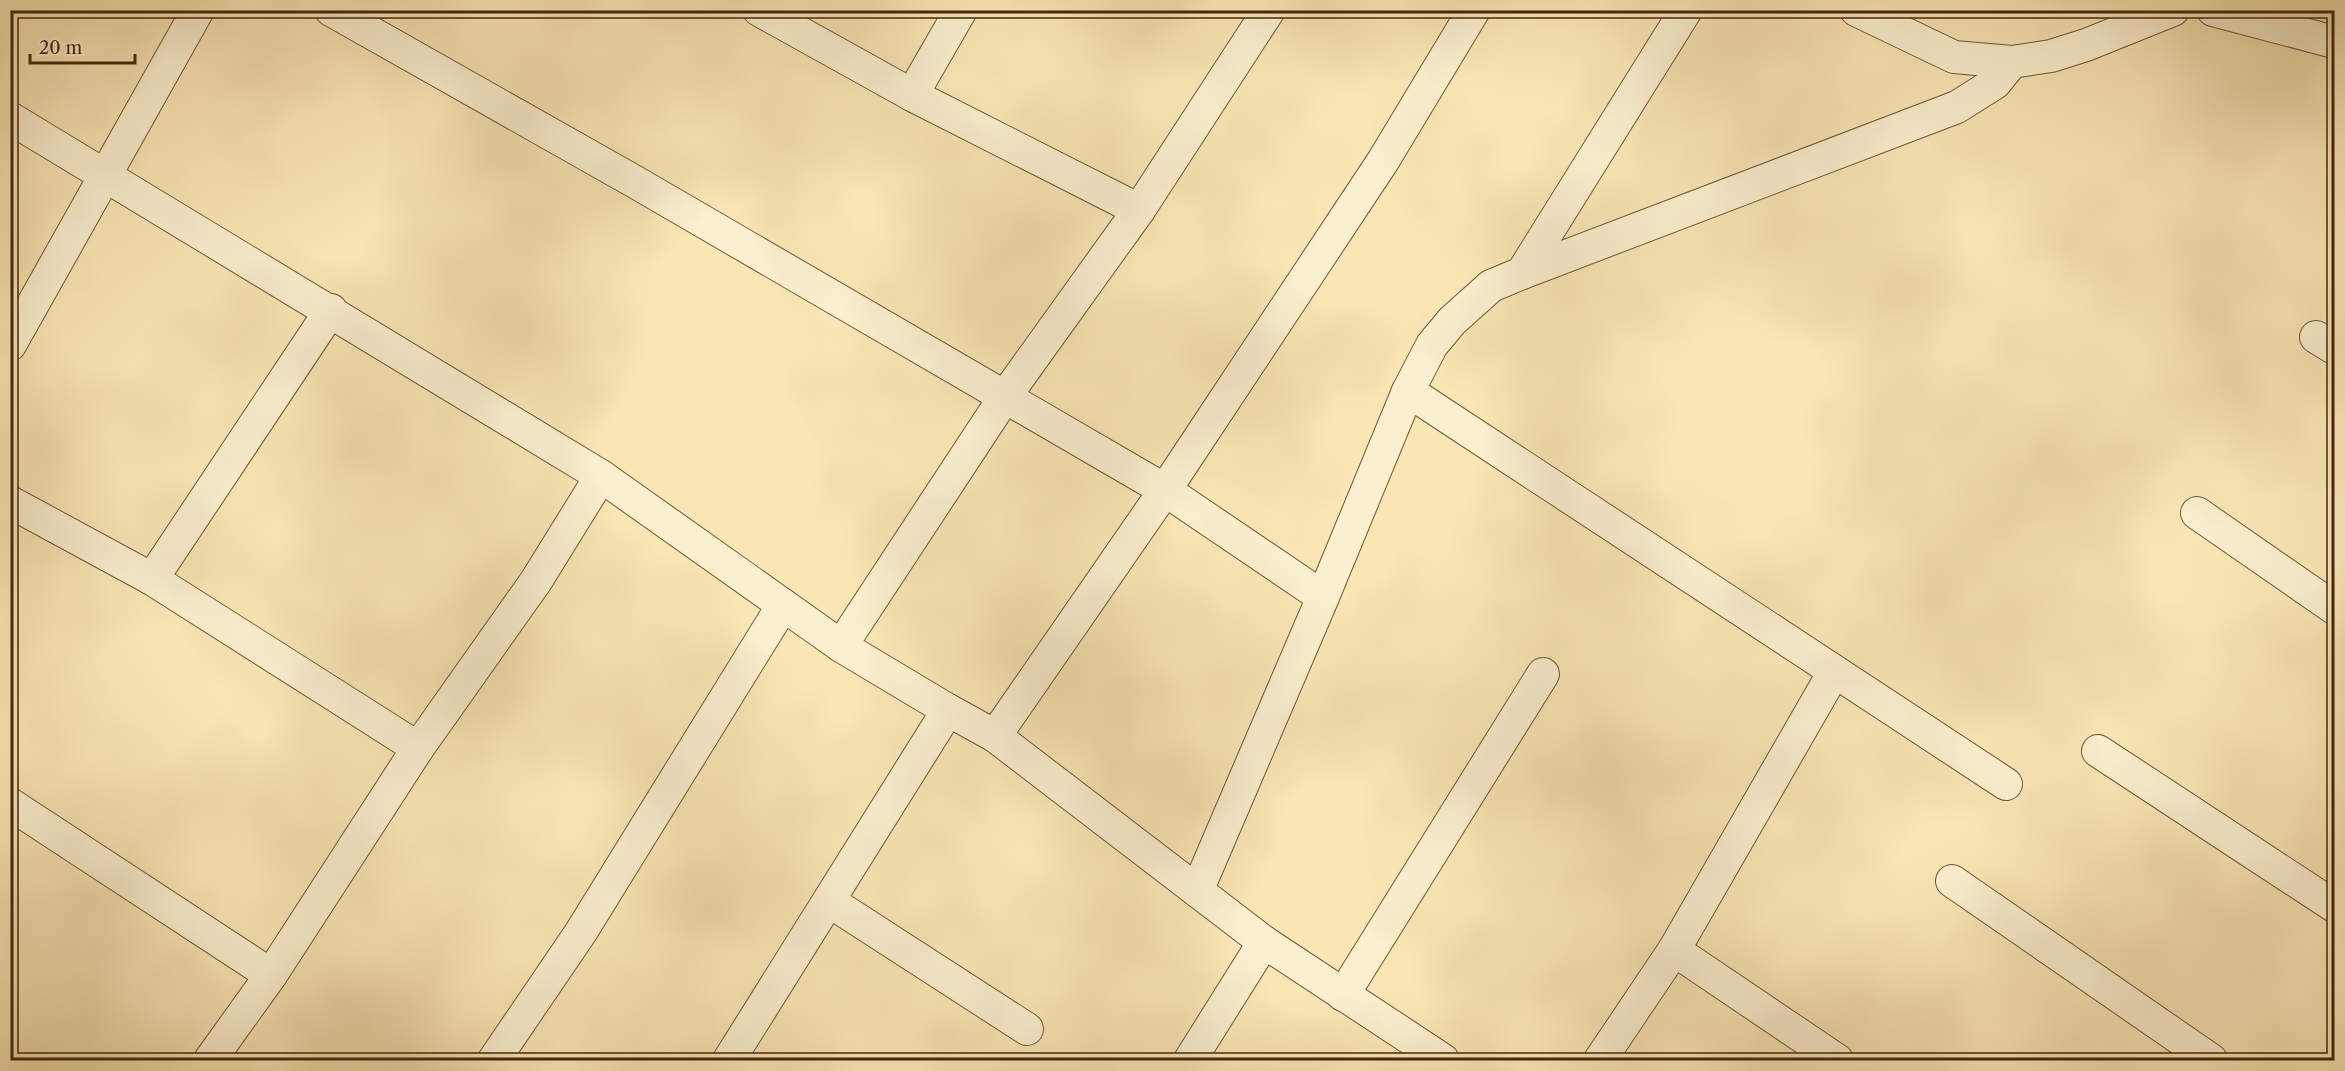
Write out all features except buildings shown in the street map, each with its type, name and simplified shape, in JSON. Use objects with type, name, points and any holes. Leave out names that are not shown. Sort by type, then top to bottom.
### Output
[{"type":"street","points":[[10,345],[198,10]]},
{"type":"street","points":[[332,10],[637,183],[1166,490],[1323,597]]},
{"type":"street","points":[[759,10],[912,95],[1139,210]]},
{"type":"street","points":[[912,95],[961,10]]},
{"type":"street","points":[[841,646],[1004,398],[1139,210],[1269,10]]},
{"type":"street","points":[[995,736],[1166,490],[1383,161],[1474,10]]},
{"type":"street","points":[[1522,273],[1686,10]]},
{"type":"street","points":[[1856,10],[1954,57],[2012,62],[2051,56],[2086,45],[2173,10]]},
{"type":"street","points":[[2213,10],[2334,42]]},
{"type":"street","points":[[1197,891],[1408,392],[1432,345],[1452,321],[1491,286],[1957,107],[1995,83],[2012,62]]},
{"type":"street","points":[[10,118],[106,174],[601,476],[841,646],[995,736],[1264,942],[1440,1060]]},
{"type":"street","points":[[152,579],[330,310]]},
{"type":"street","points":[[1408,392],[2006,783]]},
{"type":"street","points":[[210,1060],[271,975],[418,748],[536,581],[601,476]]},
{"type":"street","points":[[10,502],[152,579],[418,748]]},
{"type":"street","points":[[2197,513],[2334,608]]},
{"type":"street","points":[[494,1060],[581,932],[783,605]]},
{"type":"street","points":[[1600,1060],[1674,950],[1834,672]]},
{"type":"street","points":[[1344,996],[1544,674]]},
{"type":"street","points":[[729,1060],[948,710]]},
{"type":"street","points":[[2098,751],[2334,906]]},
{"type":"street","points":[[10,804],[271,975]]},
{"type":"street","points":[[1952,881],[2211,1060]]},
{"type":"street","points":[[829,900],[1027,1029]]},
{"type":"street","points":[[1190,1060],[1264,942]]},
{"type":"street","points":[[1674,950],[1837,1060]]}]
